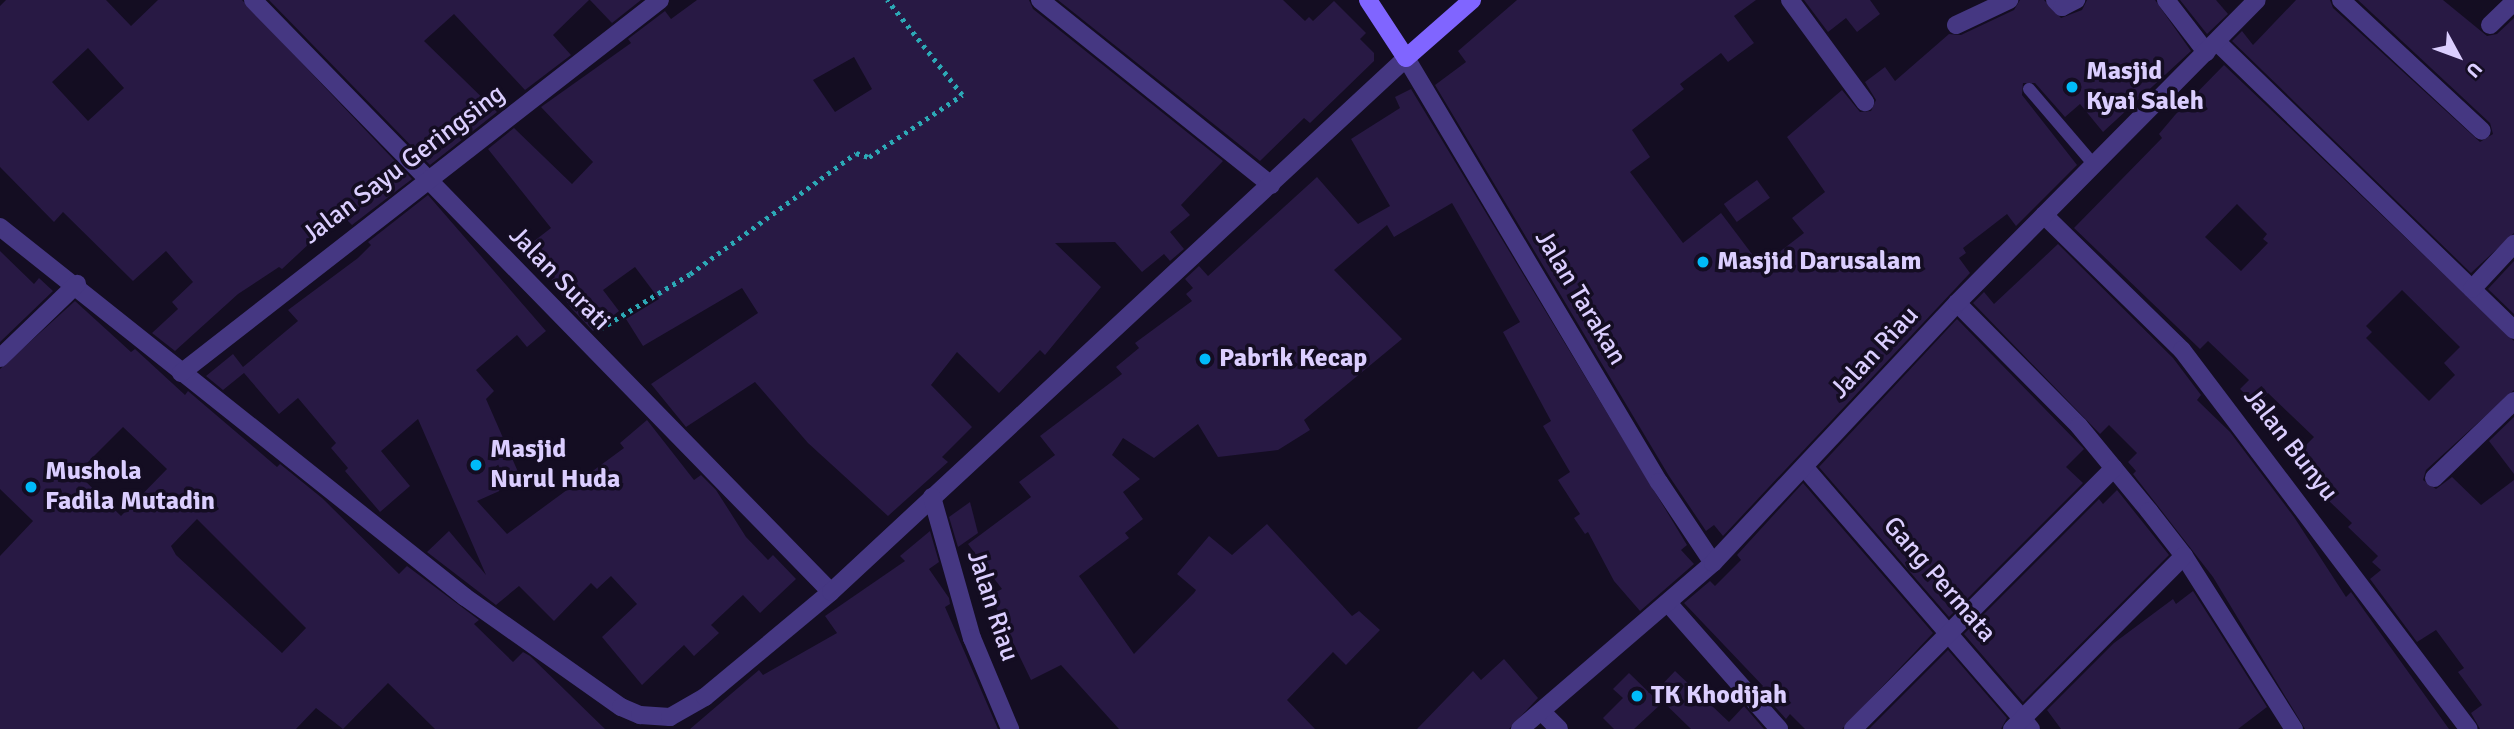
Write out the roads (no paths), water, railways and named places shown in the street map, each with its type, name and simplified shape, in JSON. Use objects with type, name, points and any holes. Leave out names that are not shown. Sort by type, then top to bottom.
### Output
[{"type":"main road","points":[[1368,0],[1406,58],[1472,0]]},
{"type":"street","name":"Jalan Surati","points":[[253,0],[582,341],[831,592]]},
{"type":"street","name":"Jalan Sayu Geringsing","points":[[181,373],[660,0]]},
{"type":"street","points":[[1040,0],[1271,185]]},
{"type":"street","points":[[1790,0],[1865,102]]},
{"type":"street","points":[[1956,25],[2009,0]]},
{"type":"street","points":[[2055,0],[2062,6],[2076,0]]},
{"type":"street","points":[[2166,0],[2211,47],[2514,330]]},
{"type":"street","name":"Jalan Riau","points":[[1520,729],[1713,563],[1957,303],[2257,0]]},
{"type":"street","points":[[2341,0],[2483,131]]},
{"type":"street","points":[[2490,25],[2514,2]]},
{"type":"street","points":[[0,227],[76,284],[181,373],[465,597],[621,707],[640,715],[670,717],[685,710],[831,592],[1406,58]]},
{"type":"street","name":"Jalan Tarakan","points":[[1406,58],[1659,482],[1713,563]]},
{"type":"street","name":"Jalan Bunyu","points":[[2045,215],[2182,350],[2331,541],[2469,729]]},
{"type":"street","points":[[2472,289],[2514,244]]},
{"type":"street","points":[[0,358],[76,284]]},
{"type":"street","points":[[1957,303],[2043,388],[2114,468],[2183,556],[2294,729]]},
{"type":"street","points":[[2434,478],[2514,401]]},
{"type":"street","name":"Gang Permata","points":[[1805,468],[1950,632],[2022,726]]},
{"type":"street","points":[[1853,729],[2114,468]]},
{"type":"street","name":"Jalan Riau","points":[[932,497],[972,638],[1010,729]]},
{"type":"street","points":[[2022,726],[2183,556]]},
{"type":"street","points":[[1668,603],[1779,729]]},
{"type":"street","points":[[1542,712],[1559,729]]},
{"type":"lane","points":[[2029,89],[2095,166]]},
{"type":"place","name":"Masjid Kyai Saleh","points":[[2072,87]]},
{"type":"place","name":"Masjid Darusalam","points":[[1703,262]]},
{"type":"place","name":"Pabrik Kecap","points":[[1205,359]]},
{"type":"place","name":"Masjid Nurul Huda","points":[[476,465]]},
{"type":"place","name":"Mushola Fadila Mutadin","points":[[31,487]]},
{"type":"place","name":"TK Khodijah","points":[[1637,696]]}]
